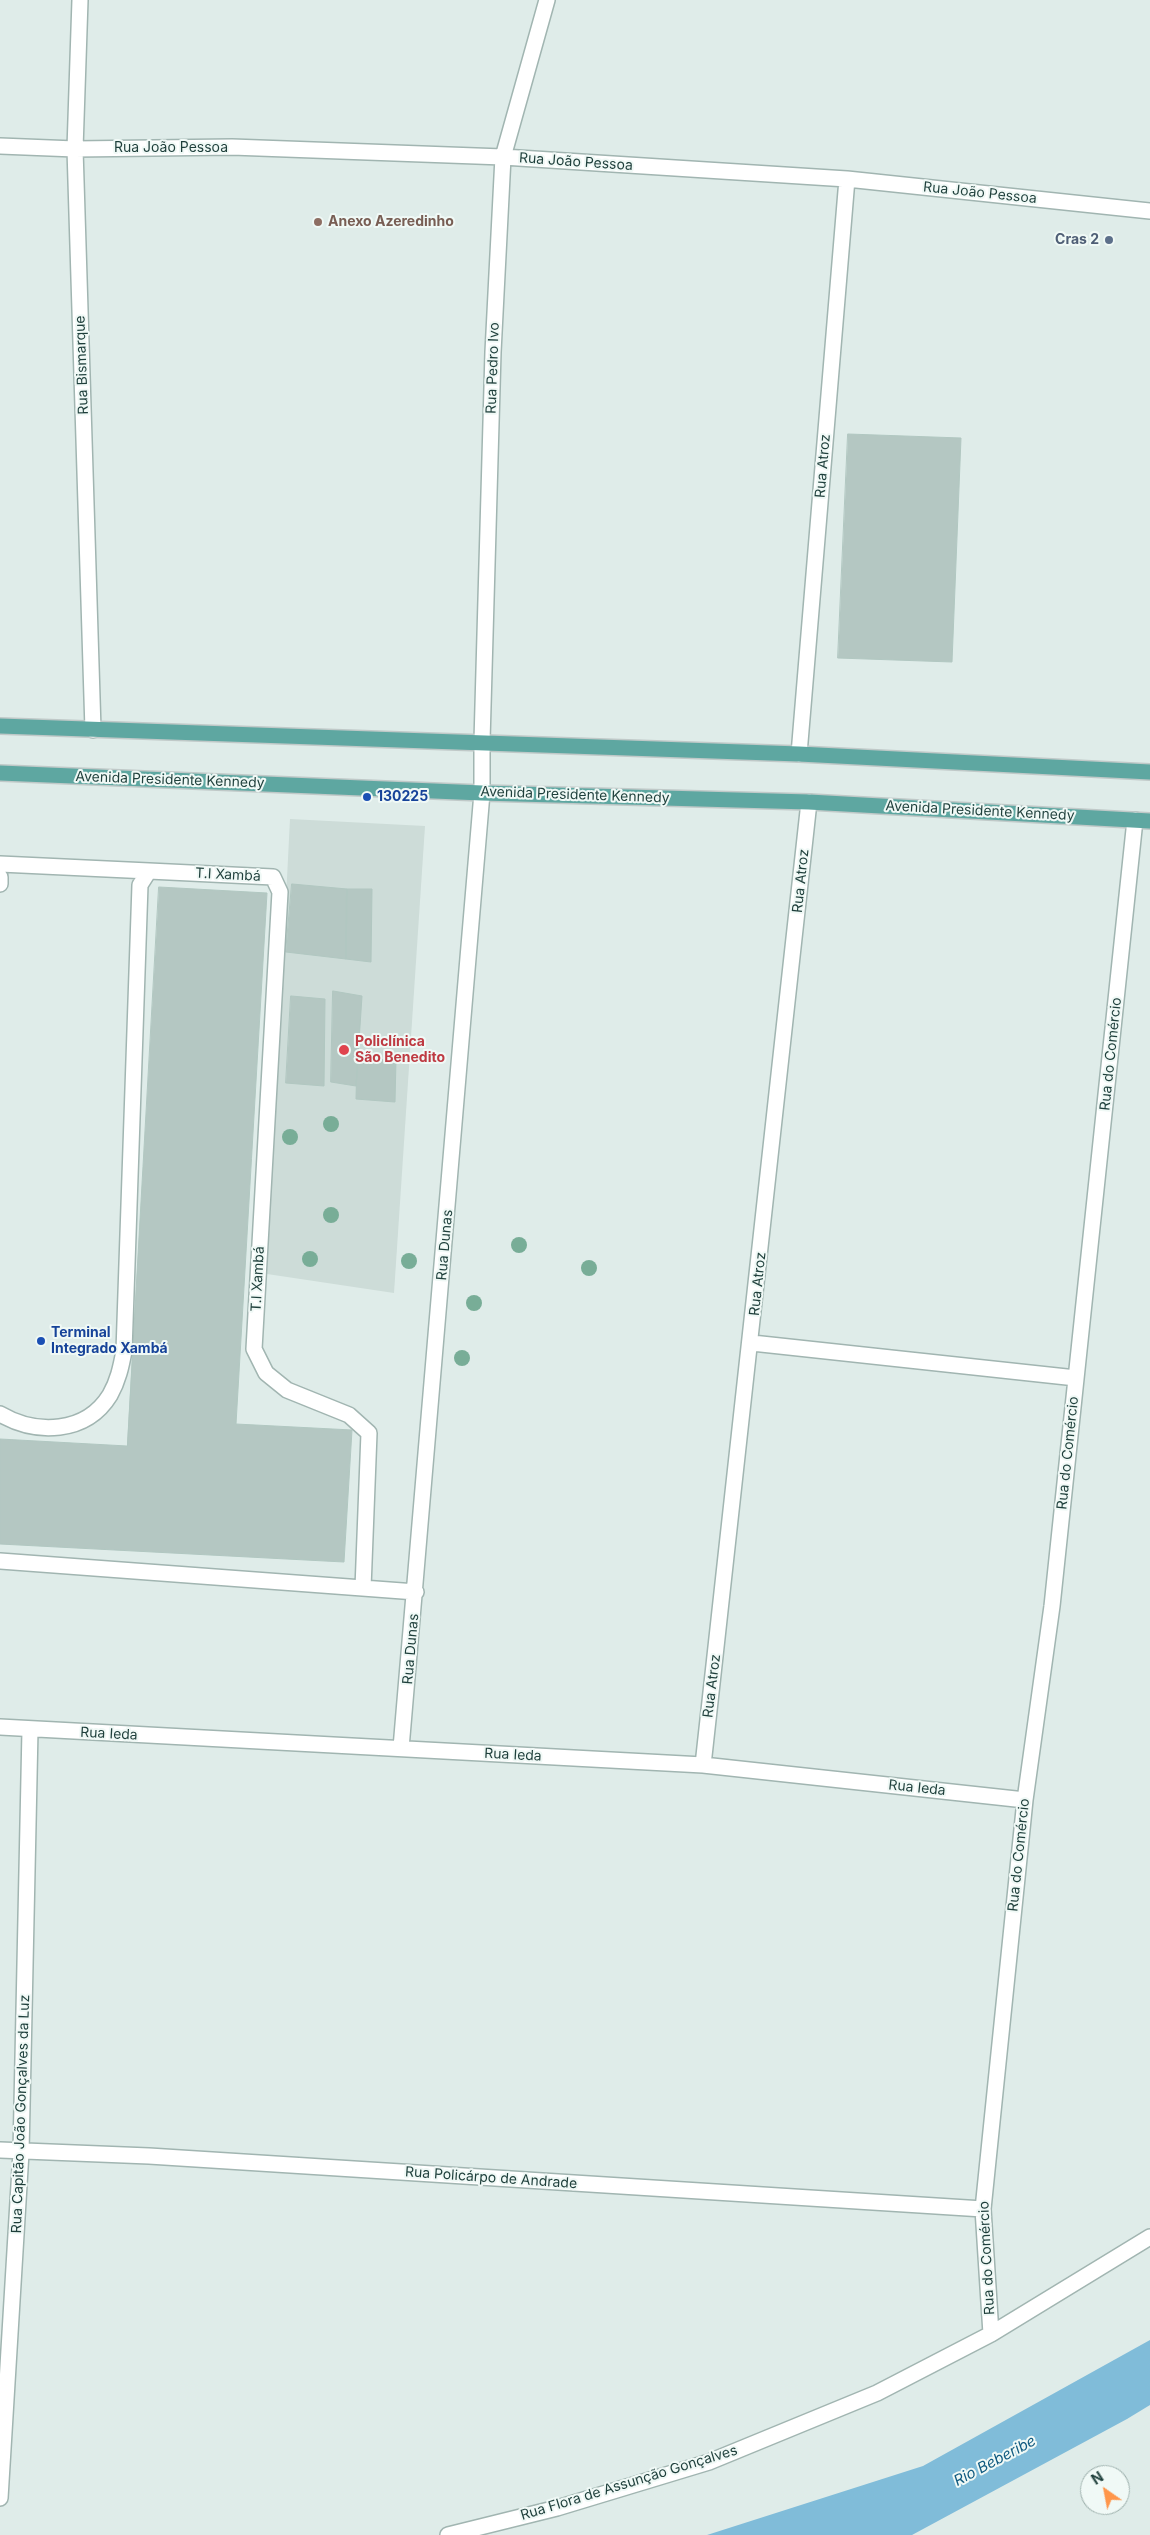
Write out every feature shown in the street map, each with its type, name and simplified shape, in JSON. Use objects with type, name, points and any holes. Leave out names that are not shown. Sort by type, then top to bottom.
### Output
[{"type":"main road","points":[[0,726],[482,741],[799,754],[1150,772]]},
{"type":"main road","name":"Avenida Presidente Kennedy","points":[[0,773],[482,793],[809,802],[1143,820]]},
{"type":"street","name":"Rua Bismarque","points":[[80,0],[75,149],[93,730]]},
{"type":"street","name":"Rua Pedro Ivo","points":[[482,741],[493,362],[503,157],[547,0]]},
{"type":"street","name":"Rua João Pessoa","points":[[0,146],[75,149],[232,148],[503,157],[847,179],[1150,211]]},
{"type":"street","name":"Rua Atroz","points":[[799,754],[847,179]]},
{"type":"street","name":"Rua Dunas","points":[[402,1748],[482,793],[482,741]]},
{"type":"street","name":"Rua Atroz","points":[[703,1765],[752,1343],[809,802]]},
{"type":"street","name":"Rua do Comércio","points":[[991,2334],[982,2209],[1025,1800],[1052,1606],[1076,1378],[1143,820]]},
{"type":"street","points":[[0,864],[149,871]]},
{"type":"street","points":[[0,1414],[16,1423],[41,1429],[67,1426],[90,1414],[109,1397],[120,1375],[124,1351],[140,885],[149,871]]},
{"type":"street","name":"T.I Xambá","points":[[149,871],[273,877],[280,892],[254,1350],[266,1373],[287,1390],[348,1414],[369,1433],[363,1588]]},
{"type":"street","points":[[0,877],[0,884]]},
{"type":"street","name":"Rua do Comércio","points":[[752,1343],[1076,1378]]},
{"type":"street","points":[[0,1561],[416,1592]]},
{"type":"street","name":"Rua Ieda","points":[[0,1727],[703,1765],[1025,1800]]},
{"type":"street","name":"Rua Capitão João Gonçalves da Luz","points":[[0,2498],[21,2152],[30,1730]]},
{"type":"street","name":"Rua Policárpo de Andrade","points":[[0,2150],[149,2156],[982,2209]]},
{"type":"street","name":"Rua Flora de Assunção Gonçalves","points":[[448,2535],[557,2508],[709,2462],[877,2393],[991,2334],[1150,2237]]},
{"type":"shaded area","name":"Policlínica São Benedito","points":[[290,819],[425,826],[394,1293],[267,1274]]},
{"type":"water","name":"Rio Beberibe","points":[[1150,2340],[1150,2405],[912,2535],[707,2535],[923,2466]]},
{"type":"building","points":[[848,434],[961,438],[952,662],[838,658]]},
{"type":"building","points":[[292,884],[347,889],[346,959],[286,952]]},
{"type":"building","points":[[159,887],[267,893],[236,1424],[352,1430],[344,1562],[0,1544],[0,1439],[127,1446]]},
{"type":"building","points":[[347,889],[372,889],[371,962],[346,959]]},
{"type":"building","points":[[333,991],[362,996],[356,1086],[331,1082]]},
{"type":"building","points":[[291,996],[325,999],[324,1086],[286,1083]]},
{"type":"building","points":[[396,1059],[395,1102],[356,1099],[357,1062]]},
{"type":"place","name":"Anexo Azeredinho","points":[[318,222]]},
{"type":"place","name":"Cras 2","points":[[1109,240]]},
{"type":"place","name":"130225","points":[[367,797]]},
{"type":"place","name":"Policlínica São Benedito","points":[[344,1050]]},
{"type":"place","name":"Terminal Integrado Xambá","points":[[41,1341]]}]
